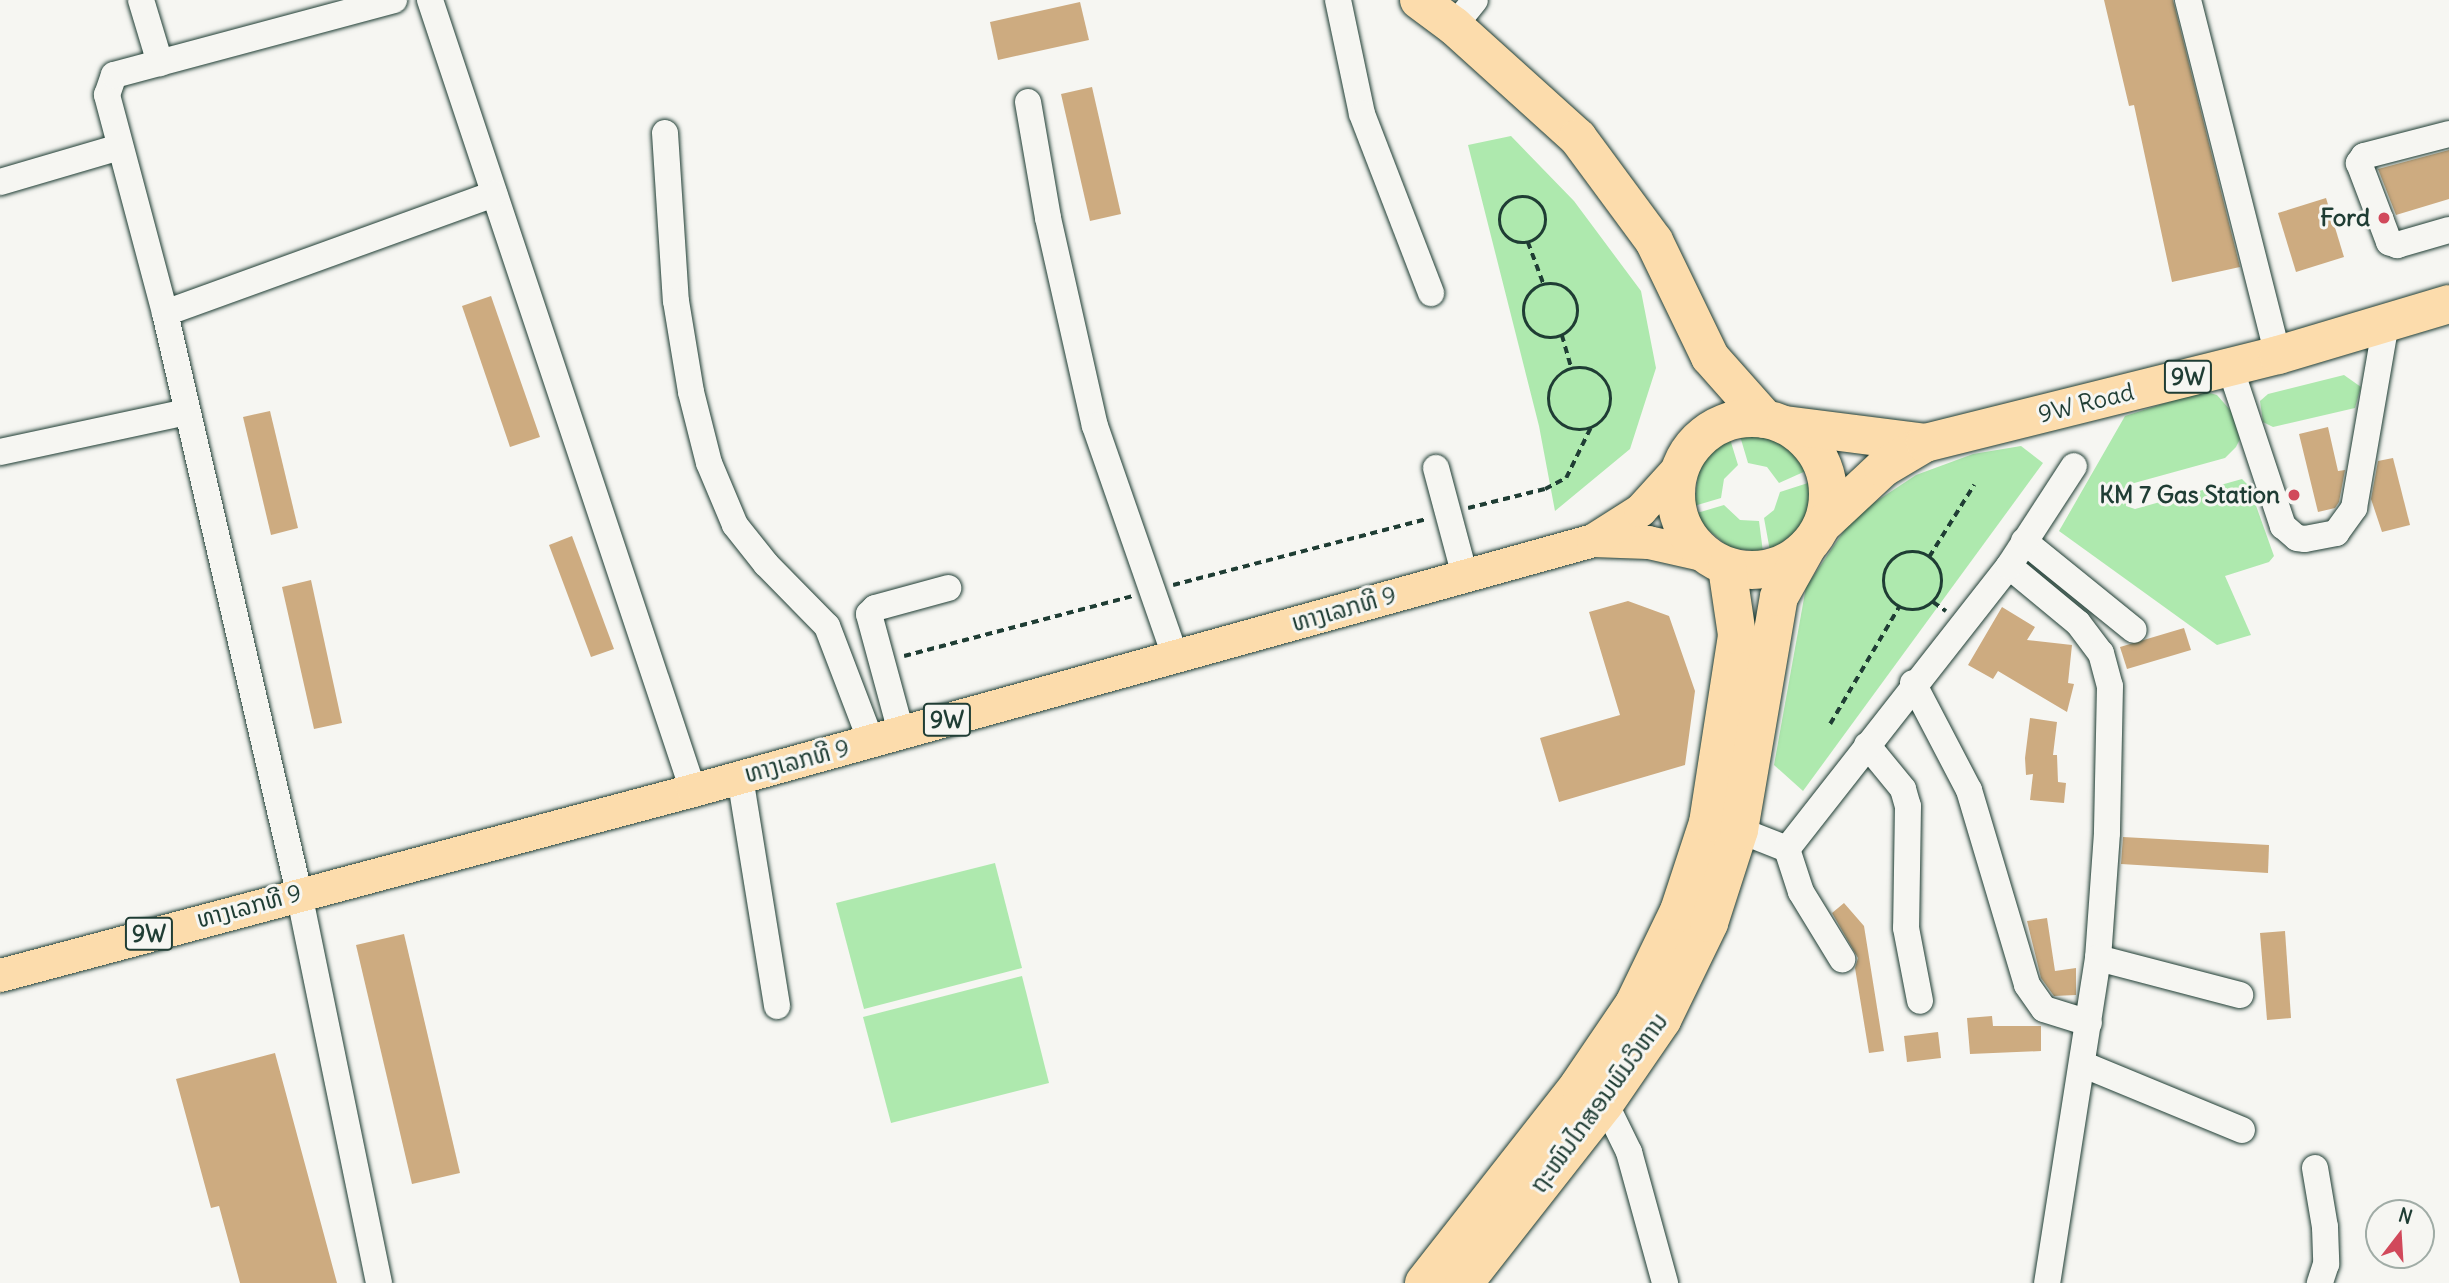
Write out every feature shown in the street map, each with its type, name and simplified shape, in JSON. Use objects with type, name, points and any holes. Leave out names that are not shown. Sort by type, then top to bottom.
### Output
[{"type":"highway","points":[[1419,0],[1465,13],[1578,138],[1654,241],[1710,357],[1774,422],[1803,438],[1822,467],[1828,502],[1815,536]]},
{"type":"highway","name":"9W Road","points":[[1925,443],[2278,355],[2449,304]]},
{"type":"highway","points":[[1710,357],[1707,406],[1675,490],[1678,515],[1689,537],[1716,561],[1770,569],[1815,536],[1883,468],[1925,443]]},
{"type":"highway","points":[[1687,455],[1727,423],[1774,422],[1825,433],[1925,443]]},
{"type":"highway","name":"ຖະໜົນໄກສອນພົມວິຫານ","points":[[1424,1283],[1592,1094],[1662,1020],[1709,923],[1739,830],[1769,640],[1779,597],[1815,536]]},
{"type":"highway","name":"ຖະໜົນໄກສອນພົມວິຫານ","points":[[1464,1283],[1592,1094],[1679,911],[1708,823],[1737,635],[1716,561]]},
{"type":"main road","name":"ທາງເລກທີ 9","points":[[0,975],[299,893],[693,790],[1593,540],[1640,510],[1687,455]]},
{"type":"main road","name":"ທາງເລກທີ 9","points":[[1593,540],[1648,542],[1716,561]]},
{"type":"street","points":[[141,0],[160,63]]},
{"type":"street","points":[[379,1283],[299,893],[165,313],[107,95],[108,83],[114,75],[394,0]]},
{"type":"street","points":[[430,0],[693,790]]},
{"type":"street","points":[[1338,0],[1362,114],[1431,293]]},
{"type":"street","points":[[2188,0],[2278,355]]},
{"type":"street","points":[[1028,102],[1048,218],[1095,426],[1175,656]]},
{"type":"street","points":[[665,133],[676,301],[691,392],[709,463],[735,525],[766,564],[827,626],[886,737]]},
{"type":"street","points":[[2449,134],[2364,156],[2359,163],[2389,242],[2397,245],[2449,230]]},
{"type":"street","points":[[0,182],[120,147]]},
{"type":"street","points":[[165,313],[494,194]]},
{"type":"street","points":[[2230,367],[2283,526],[2297,538],[2305,540],[2336,533],[2354,508],[2386,323]]},
{"type":"street","points":[[0,452],[187,412]]},
{"type":"street","points":[[1787,849],[1913,683],[2009,566],[2074,466]]},
{"type":"street","points":[[1436,468],[1465,576]]},
{"type":"street","points":[[2024,541],[2134,630]]},
{"type":"street","points":[[2009,566],[2078,623],[2101,653],[2110,686],[2107,834],[2098,958],[2047,1283]]},
{"type":"street","points":[[886,737],[869,614],[875,608],[947,588]]},
{"type":"street","points":[[1913,683],[1969,789],[2027,985],[2044,1009],[2089,1023]]},
{"type":"street","points":[[1867,745],[1903,789],[1908,806],[1906,928],[1920,1001]]},
{"type":"street","points":[[740,777],[777,1006]]},
{"type":"street","points":[[1739,830],[1787,849]]},
{"type":"street","points":[[1787,849],[1801,892],[1842,959]]},
{"type":"street","points":[[2098,958],[2240,995]]},
{"type":"street","points":[[2082,1064],[2242,1130]]},
{"type":"street","points":[[1592,1094],[1629,1152],[1665,1283]]},
{"type":"street","points":[[2315,1167],[2325,1227],[2326,1264],[2320,1283]]},
{"type":"path","points":[[1519,197],[1541,204],[1547,219],[1542,234],[1528,242],[1508,237],[1501,224],[1506,204],[1519,197]]},
{"type":"path","points":[[1528,242],[1544,285]]},
{"type":"path","points":[[1544,285],[1561,286],[1574,298],[1578,315],[1562,335],[1545,337],[1525,320],[1529,294],[1544,285]]},
{"type":"path","points":[[1562,335],[1572,369]]},
{"type":"path","points":[[904,656],[1545,489],[1566,478],[1590,429],[1606,416],[1611,395],[1601,376],[1572,369],[1556,380],[1550,407],[1569,428],[1590,429]]},
{"type":"path","points":[[1930,557],[1974,485]]},
{"type":"path","points":[[1906,553],[1930,557],[1941,574],[1940,592],[1925,608],[1899,607],[1885,589],[1886,570],[1906,553]]},
{"type":"path","points":[[1830,724],[1899,607]]},
{"type":"green space","points":[[1511,136],[1574,201],[1641,291],[1656,368],[1630,449],[1555,511],[1539,426],[1468,145]]},
{"type":"green space","points":[[2344,375],[2361,387],[2355,408],[2273,427],[2263,422],[2260,401],[2268,394]]},
{"type":"green space","points":[[2203,391],[2217,395],[2231,411],[2240,439],[2236,447],[2225,458],[2127,485],[2126,506],[2135,509],[2242,479],[2249,486],[2274,556],[2269,562],[2225,576],[2251,635],[2217,645],[2059,531],[2125,416]]},
{"type":"green space","points":[[1762,434],[1797,453],[1808,470],[1779,483],[1767,467],[1748,463],[1740,436]]},
{"type":"green space","points":[[1730,439],[1738,465],[1724,479],[1721,498],[1694,506],[1699,468],[1709,452]]},
{"type":"green space","points":[[2021,446],[2043,463],[1803,791],[1774,765],[1806,587],[1854,516],[1916,475],[1973,454]]},
{"type":"green space","points":[[1811,482],[1811,509],[1802,528],[1770,551],[1764,518],[1774,510],[1780,492]]},
{"type":"green space","points":[[1724,505],[1740,520],[1759,521],[1763,552],[1730,548],[1701,524],[1697,513]]},
{"type":"green space","points":[[995,863],[1022,968],[864,1009],[836,903]]},
{"type":"green space","points":[[1022,976],[1049,1083],[891,1123],[863,1017]]},
{"type":"building","points":[[2104,0],[2173,0],[2240,267],[2172,282],[2134,105],[2129,106]]},
{"type":"building","points":[[1080,2],[1089,40],[998,60],[990,22]]},
{"type":"building","points":[[1092,87],[1121,214],[1090,221],[1061,94]]},
{"type":"building","points":[[2449,150],[2449,199],[2396,215],[2378,169]]},
{"type":"building","points":[[2326,198],[2344,257],[2296,272],[2278,213]]},
{"type":"building","points":[[491,296],[540,437],[510,447],[462,306]]},
{"type":"building","points":[[270,411],[298,528],[271,535],[243,417]]},
{"type":"building","points":[[2328,427],[2338,471],[2345,470],[2339,502],[2335,508],[2318,512],[2299,434]]},
{"type":"building","points":[[2393,458],[2410,525],[2382,532],[2371,499],[2378,461]]},
{"type":"building","points":[[572,536],[614,649],[591,657],[549,545]]},
{"type":"building","points":[[311,580],[342,723],[314,729],[282,587]]},
{"type":"building","points":[[1628,601],[1669,616],[1695,691],[1685,765],[1559,802],[1540,738],[1620,715],[1589,612]]},
{"type":"building","points":[[2002,607],[2035,627],[2027,640],[2072,645],[2068,683],[2074,684],[2067,712],[1998,671],[1993,679],[1968,665]]},
{"type":"building","points":[[2184,628],[2191,650],[2127,669],[2120,647]]},
{"type":"building","points":[[2030,718],[2057,722],[2053,755],[2057,755],[2058,782],[2066,783],[2064,803],[2030,800],[2033,774],[2026,775],[2025,758]]},
{"type":"building","points":[[2123,837],[2269,845],[2268,873],[2121,864]]},
{"type":"building","points":[[1844,903],[1864,926],[1884,1051],[1869,1053],[1855,968],[1858,958],[1832,913]]},
{"type":"building","points":[[2047,918],[2055,971],[2076,968],[2076,995],[2054,996],[2041,978],[2027,921]]},
{"type":"building","points":[[2285,931],[2291,1018],[2267,1020],[2260,933]]},
{"type":"building","points":[[404,934],[460,1173],[412,1184],[356,945]]},
{"type":"building","points":[[1992,1016],[1993,1026],[2041,1026],[2041,1051],[1970,1054],[1967,1018]]},
{"type":"building","points":[[1938,1032],[1941,1058],[1907,1062],[1904,1036]]},
{"type":"building","points":[[275,1053],[337,1283],[240,1283],[219,1206],[211,1208],[176,1079]]},
{"type":"place","name":"Ford","points":[[2384,218]]},
{"type":"place","name":"KM 7 Gas Station","points":[[2294,495]]}]
